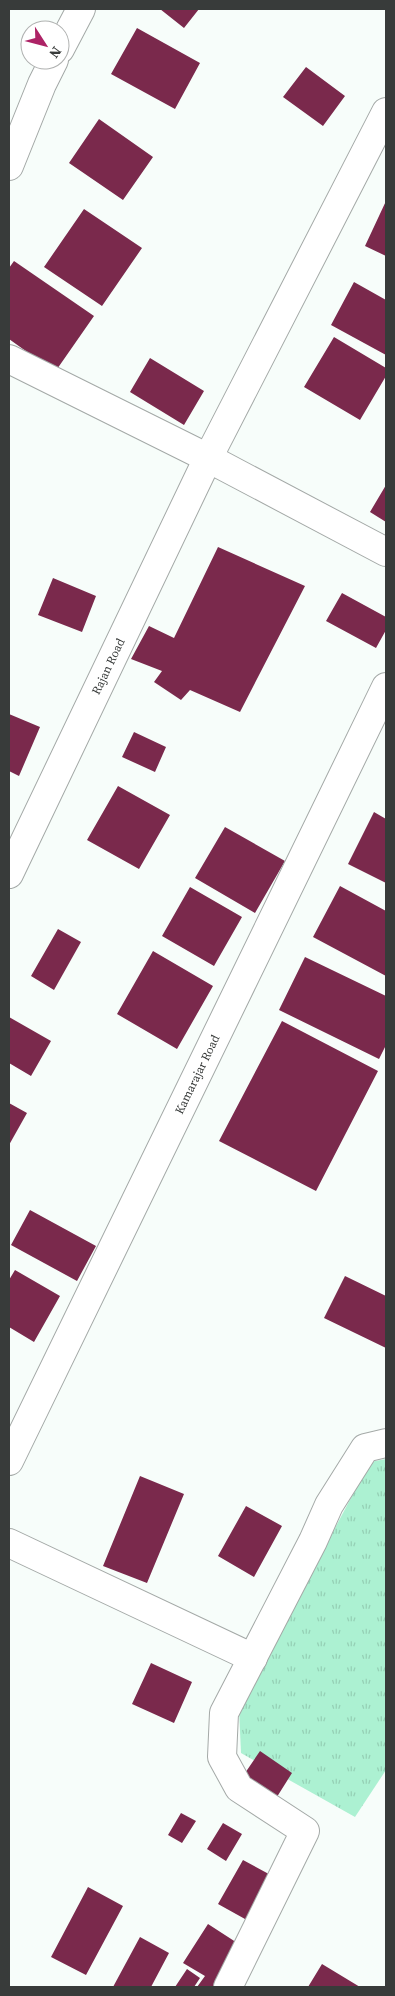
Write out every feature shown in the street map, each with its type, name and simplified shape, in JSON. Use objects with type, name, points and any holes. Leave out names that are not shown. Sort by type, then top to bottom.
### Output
[{"type":"street","points":[[70,30],[81,9]]},
{"type":"street","points":[[9,166],[49,70]]},
{"type":"street","name":"Rajan Road","points":[[9,874],[208,458],[386,112]]},
{"type":"street","points":[[9,359],[208,458],[386,552]]},
{"type":"street","name":"Kamarajar Road","points":[[9,1461],[386,687]]},
{"type":"street","points":[[228,1987],[305,1831],[239,1788],[222,1756],[224,1713],[313,1541],[329,1505],[365,1448],[386,1443]]},
{"type":"street","points":[[9,1542],[253,1658]]},
{"type":"green space","points":[[386,1459],[386,1770],[355,1817],[241,1753],[239,1709],[370,1462]]},
{"type":"building","points":[[160,9],[199,9],[184,28]]},
{"type":"building","points":[[137,28],[200,63],[175,109],[111,74]]},
{"type":"building","points":[[306,67],[345,96],[323,126],[283,97]]},
{"type":"building","points":[[99,119],[153,157],[123,200],[69,163]]},
{"type":"building","points":[[386,201],[386,256],[365,246]]},
{"type":"building","points":[[84,209],[142,248],[102,306],[44,267]]},
{"type":"building","points":[[14,261],[94,316],[55,372],[9,339],[9,268]]},
{"type":"building","points":[[354,282],[386,300],[386,355],[331,325]]},
{"type":"building","points":[[334,337],[386,368],[386,376],[360,420],[304,387]]},
{"type":"building","points":[[150,358],[204,391],[184,425],[130,392]]},
{"type":"building","points":[[386,485],[386,522],[370,512]]},
{"type":"building","points":[[218,547],[305,586],[240,712],[190,690],[181,700],[154,682],[162,671],[131,659],[149,626],[174,638]]},
{"type":"building","points":[[53,578],[96,596],[82,632],[38,615]]},
{"type":"building","points":[[342,593],[386,617],[386,630],[376,648],[326,621]]},
{"type":"building","points":[[9,714],[40,727],[19,776],[9,771]]},
{"type":"building","points":[[134,732],[166,747],[155,772],[122,757]]},
{"type":"building","points":[[118,786],[170,815],[139,869],[87,840]]},
{"type":"building","points":[[374,812],[386,819],[386,883],[348,864]]},
{"type":"building","points":[[225,827],[285,861],[255,913],[195,878]]},
{"type":"building","points":[[340,886],[386,911],[386,976],[313,937]]},
{"type":"building","points":[[190,887],[242,917],[214,966],[162,936]]},
{"type":"building","points":[[58,929],[81,942],[54,990],[31,976]]},
{"type":"building","points":[[153,951],[213,986],[177,1049],[117,1014]]},
{"type":"building","points":[[305,957],[386,996],[386,1045],[379,1059],[279,1010]]},
{"type":"building","points":[[9,1017],[51,1041],[31,1076],[9,1063]]},
{"type":"building","points":[[282,1021],[378,1071],[316,1191],[219,1141]]},
{"type":"building","points":[[9,1103],[27,1113],[9,1145]]},
{"type":"building","points":[[30,1210],[96,1246],[77,1281],[11,1245]]},
{"type":"building","points":[[15,1270],[60,1296],[34,1342],[9,1327],[9,1280]]},
{"type":"building","points":[[345,1276],[386,1296],[386,1348],[324,1318]]},
{"type":"building","points":[[140,1476],[184,1494],[147,1583],[103,1566]]},
{"type":"building","points":[[246,1506],[282,1526],[254,1577],[218,1556]]},
{"type":"building","points":[[151,1663],[192,1682],[174,1723],[132,1704]]},
{"type":"building","points":[[260,1751],[292,1773],[275,1800],[243,1776]]},
{"type":"building","points":[[181,1813],[196,1821],[182,1843],[168,1835]]},
{"type":"building","points":[[223,1823],[242,1834],[226,1861],[207,1849]]},
{"type":"building","points":[[243,1860],[278,1879],[254,1924],[218,1904]]},
{"type":"building","points":[[88,1887],[123,1906],[86,1975],[51,1957]]},
{"type":"building","points":[[208,1924],[245,1948],[221,1987],[197,1987],[205,1976],[183,1963]]},
{"type":"building","points":[[140,1937],[169,1953],[151,1987],[113,1987]]},
{"type":"building","points":[[322,1964],[360,1987],[308,1987]]},
{"type":"building","points":[[187,1969],[200,1978],[194,1987],[175,1987]]}]
